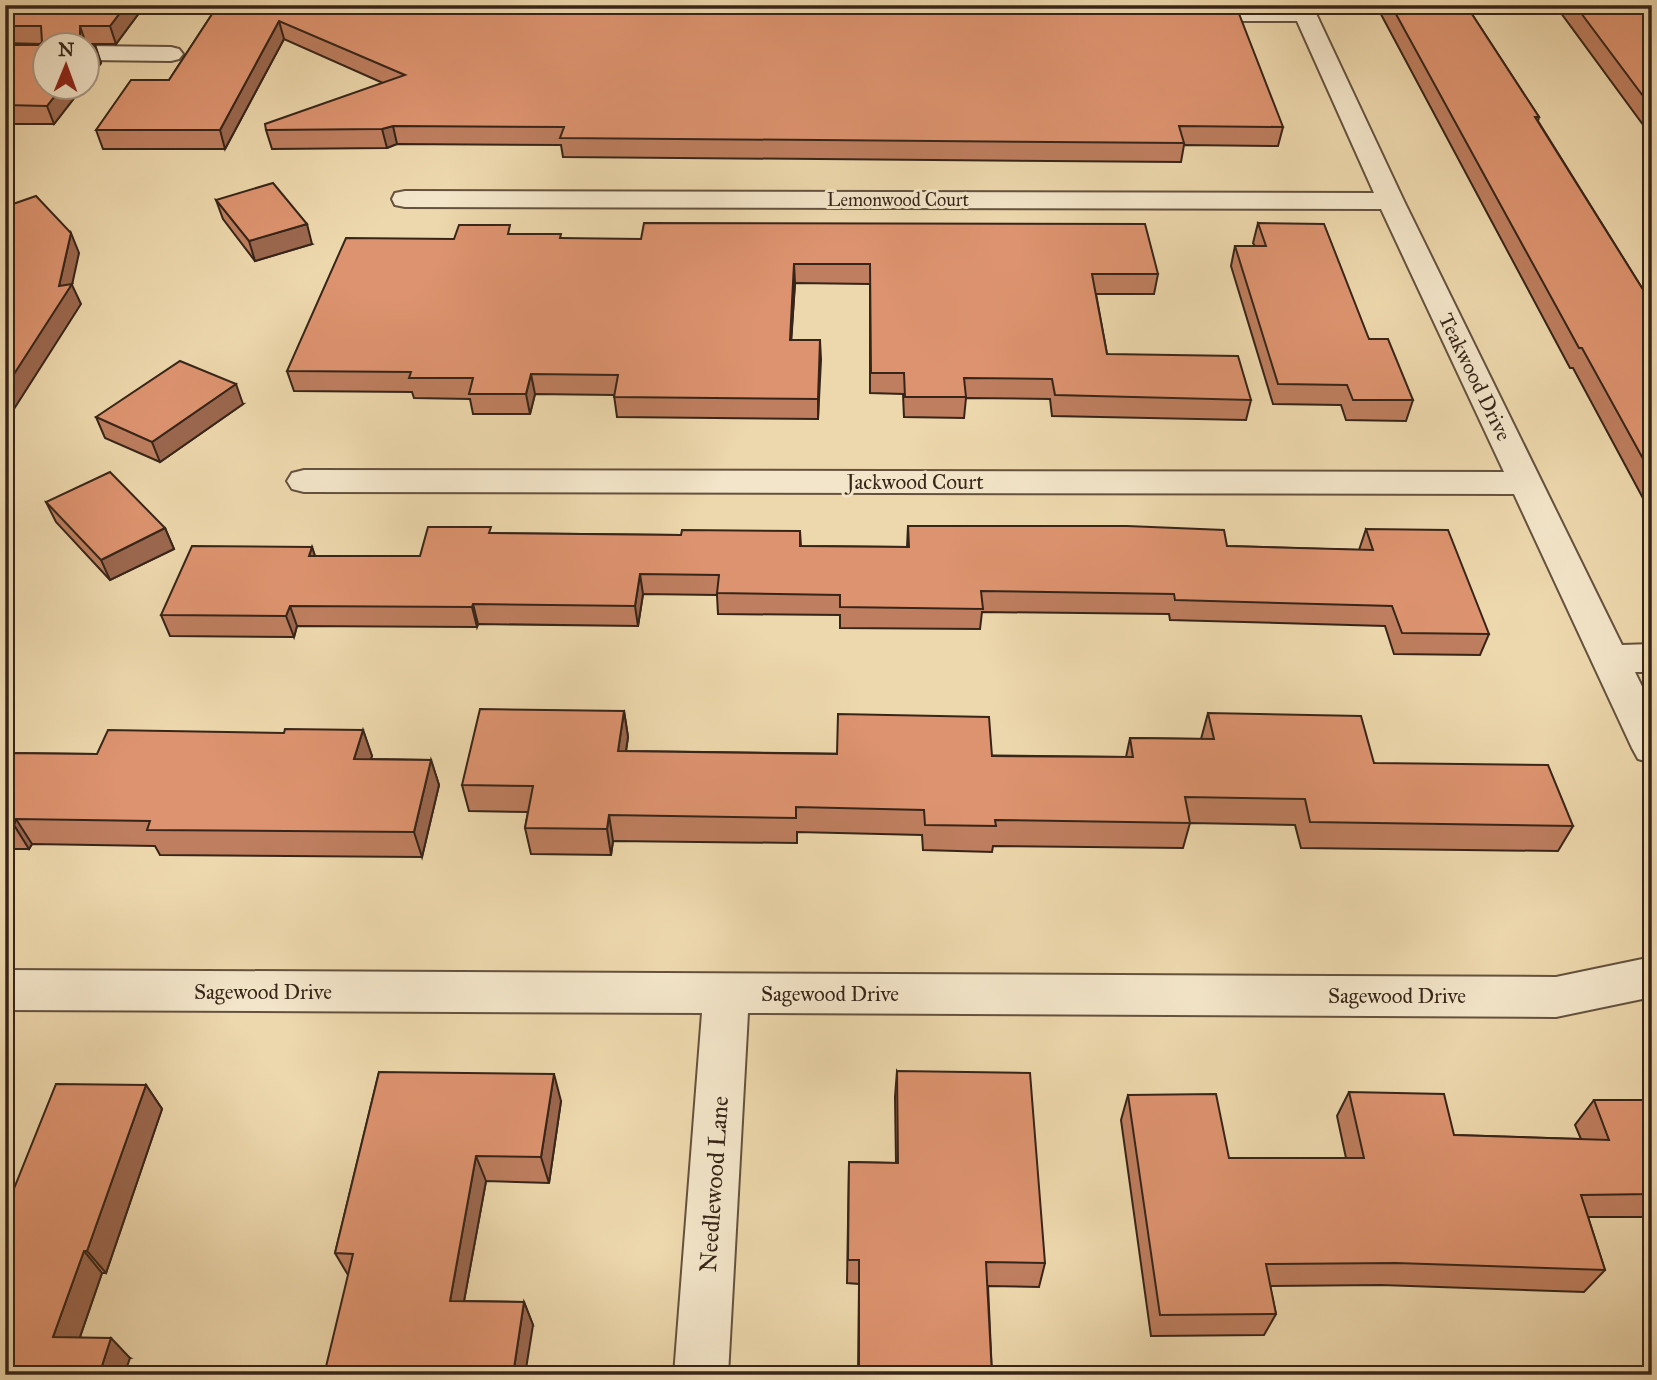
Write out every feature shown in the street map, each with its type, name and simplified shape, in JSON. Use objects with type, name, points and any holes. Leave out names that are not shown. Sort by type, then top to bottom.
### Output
[{"type":"street","points":[[1166,13],[1303,9]]},
{"type":"street","name":"Teakwood Drive","points":[[1303,9],[1391,201],[1652,748]]},
{"type":"street","points":[[102,53],[171,54]]},
{"type":"street","name":"Lemonwood Court","points":[[405,199],[1391,201]]},
{"type":"street","name":"Jackwood Court","points":[[304,481],[1525,483]]},
{"type":"street","points":[[1608,659],[1652,658]]},
{"type":"street","name":"Sagewood Drive","points":[[5,990],[1556,997],[1647,979],[1652,975]]},
{"type":"street","name":"Needlewood Lane","points":[[701,1375],[726,994]]},
{"type":"building","points":[[5,5],[126,5],[110,26],[80,26],[80,32],[41,32],[41,26],[5,26]]},
{"type":"building","points":[[218,5],[1236,6],[1283,127],[1179,126],[1184,143],[560,138],[564,127],[393,126],[382,129],[266,130],[265,124],[405,75],[279,21],[220,130],[96,130],[131,80],[169,80]]},
{"type":"building","points":[[1391,5],[1466,5],[1539,117],[1535,117],[1652,304],[1652,475],[1582,348],[1579,348]]},
{"type":"building","points":[[1575,5],[1642,5],[1652,17],[1652,108]]},
{"type":"building","points":[[5,45],[32,45],[32,102],[50,102],[47,106],[5,105]]},
{"type":"building","points":[[273,183],[307,224],[249,241],[216,200]]},
{"type":"building","points":[[36,196],[71,233],[59,286],[72,284],[5,388],[5,200],[10,205]]},
{"type":"building","points":[[644,223],[1145,224],[1158,274],[1092,274],[1107,354],[1238,356],[1251,400],[1055,395],[1052,379],[964,378],[966,397],[905,397],[904,373],[871,373],[870,264],[794,264],[790,340],[820,340],[818,399],[614,397],[618,375],[531,374],[526,394],[469,394],[473,378],[409,378],[411,372],[287,371],[346,238],[454,239],[459,225],[510,225],[508,234],[641,239]]},
{"type":"building","points":[[1258,223],[1324,224],[1369,339],[1388,339],[1413,400],[1353,400],[1347,385],[1278,384],[1235,246],[1266,246]]},
{"type":"building","points":[[180,361],[236,384],[152,442],[96,417]]},
{"type":"building","points":[[110,472],[165,528],[101,560],[46,502]]},
{"type":"building","points":[[908,526],[1127,526],[1224,530],[1227,546],[1373,550],[1366,529],[1448,530],[1489,634],[1402,633],[1392,606],[1175,600],[1174,594],[981,591],[983,609],[840,607],[840,595],[717,593],[719,575],[640,574],[635,606],[290,606],[286,616],[161,615],[192,546],[312,547],[309,556],[420,556],[428,527],[491,527],[489,533],[681,535],[682,530],[800,531],[800,546],[909,547]]},
{"type":"building","points":[[480,709],[624,711],[618,751],[837,754],[838,714],[989,717],[992,756],[1133,757],[1130,738],[1214,739],[1208,713],[1361,716],[1374,763],[1548,765],[1573,826],[1310,822],[1305,799],[1185,797],[1190,823],[995,820],[996,826],[925,825],[924,810],[796,807],[796,818],[609,815],[607,829],[525,828],[533,786],[462,785]]},
{"type":"building","points":[[285,729],[363,730],[354,759],[431,760],[414,832],[147,830],[150,821],[16,819],[14,825],[5,825],[5,753],[97,754],[108,730],[284,733]]},
{"type":"building","points":[[897,1071],[1030,1073],[1045,1263],[986,1262],[992,1375],[859,1375],[859,1260],[848,1260],[849,1162],[898,1163]]},
{"type":"building","points":[[379,1072],[554,1074],[541,1157],[476,1156],[450,1301],[524,1302],[513,1375],[324,1375],[353,1254],[335,1253]]},
{"type":"building","points":[[56,1084],[146,1085],[87,1251],[84,1251],[53,1337],[111,1338],[99,1375],[5,1375],[5,1211]]},
{"type":"building","points":[[1349,1092],[1444,1094],[1454,1135],[1609,1140],[1594,1100],[1652,1100],[1652,1194],[1581,1195],[1605,1270],[1396,1263],[1266,1264],[1276,1314],[1160,1315],[1128,1095],[1216,1094],[1229,1158],[1364,1158]]}]
